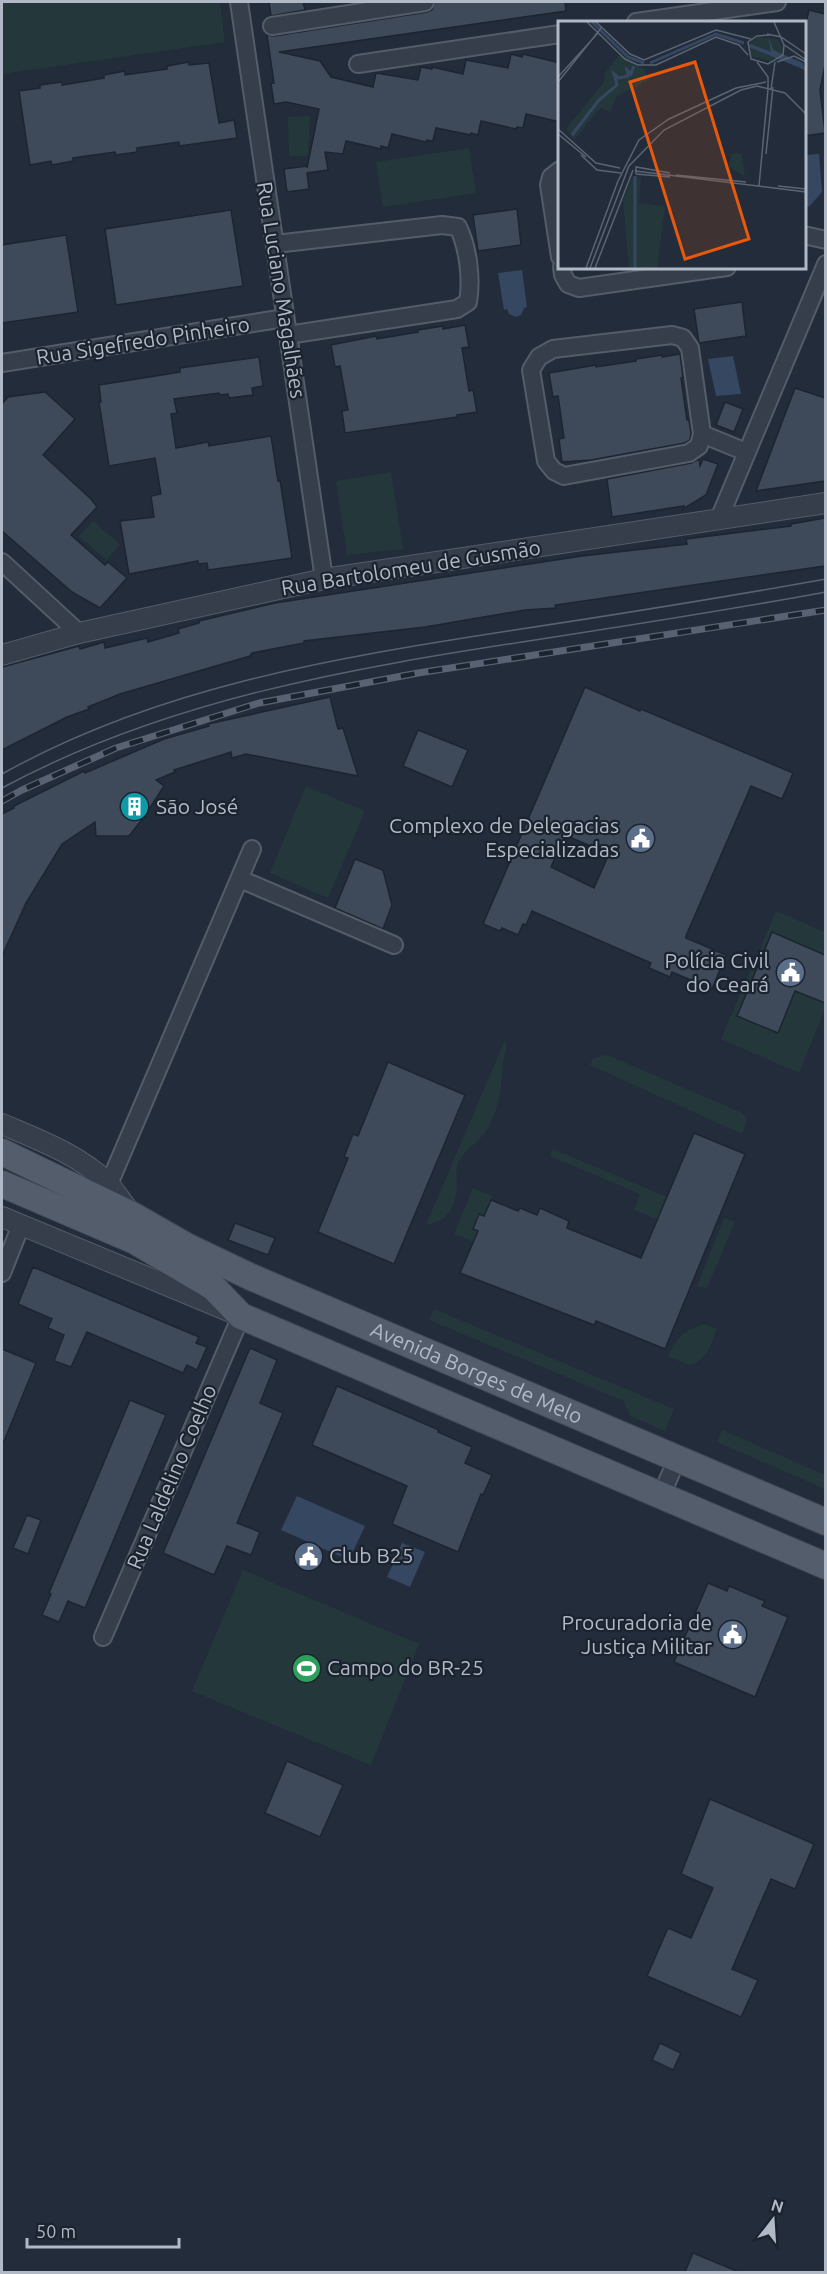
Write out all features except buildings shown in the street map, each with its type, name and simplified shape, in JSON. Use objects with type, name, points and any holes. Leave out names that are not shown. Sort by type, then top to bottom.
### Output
[{"type":"main road","name":"Avenida Borges de Melo","points":[[2,1152],[132,1215],[188,1247],[251,1277],[825,1522]]},
{"type":"main road","name":"Avenida Borges de Melo","points":[[2,1184],[135,1241],[213,1287],[241,1316],[825,1566]]},
{"type":"main road","points":[[445,1404],[518,1416],[531,1406],[526,1394]]},
{"type":"main road","points":[[543,1445],[549,1430],[563,1425],[634,1440]]},
{"type":"street","name":"Rua Luciano Magalhães","points":[[239,2],[324,579]]},
{"type":"street","points":[[272,26],[425,2]]},
{"type":"street","points":[[643,21],[777,2]]},
{"type":"street","points":[[358,64],[558,34]]},
{"type":"street","points":[[558,172],[551,177],[549,185],[558,244]]},
{"type":"street","name":"Rua Sigefredo Pinheiro","points":[[2,363],[287,327],[457,309],[468,302],[471,288],[463,237],[458,226],[442,225],[274,244]]},
{"type":"street","points":[[806,235],[825,240]]},
{"type":"street","points":[[719,519],[825,264]]},
{"type":"street","points":[[562,268],[568,284],[579,288],[720,268]]},
{"type":"street","points":[[672,335],[683,338],[690,348],[702,434],[699,446],[689,453],[564,476],[554,471],[546,461],[531,370],[539,357],[553,350],[672,335]]},
{"type":"street","points":[[702,434],[746,452]]},
{"type":"street","name":"Rua Bartolomeu de Gusmão","points":[[2,655],[79,633],[324,579],[825,503]]},
{"type":"street","points":[[2,562],[79,633]]},
{"type":"street","points":[[109,1184],[252,849]]},
{"type":"street","points":[[240,879],[394,945]]},
{"type":"street","name":"Avenida Borges de Melo","points":[[2,1124],[66,1152],[109,1184],[132,1215]]},
{"type":"street","name":"Avenida Borges de Melo","points":[[2,1217],[241,1316]]},
{"type":"street","points":[[2,1273],[21,1225]]},
{"type":"street","name":"Rua Laldelino Coelho","points":[[103,1637],[241,1316]]},
{"type":"street","points":[[661,1496],[677,1459]]},
{"type":"green space","points":[[2,2],[220,2],[225,42],[2,74]]},
{"type":"green space","points":[[310,116],[308,156],[289,156],[288,117]]},
{"type":"green space","points":[[469,148],[476,193],[383,207],[376,162]]},
{"type":"green space","points":[[391,472],[403,549],[347,555],[336,481]]},
{"type":"green space","points":[[93,521],[120,544],[107,560],[79,536]]},
{"type":"green space","points":[[306,786],[365,811],[328,898],[270,873]]},
{"type":"green space","points":[[776,911],[825,932],[825,955],[771,932],[737,1016],[777,1033],[795,991],[825,1003],[825,1009],[799,1073],[721,1039]]},
{"type":"green space","points":[[505,1040],[506,1048],[494,1116],[485,1132],[458,1163],[455,1201],[449,1212],[440,1221],[426,1225]]},
{"type":"green space","points":[[604,1055],[740,1112],[747,1120],[742,1134],[590,1065],[593,1059]]},
{"type":"green space","points":[[553,1149],[667,1197],[658,1220],[634,1210],[640,1194],[550,1156]]},
{"type":"green space","points":[[473,1188],[493,1196],[484,1216],[479,1214],[473,1229],[478,1231],[473,1242],[454,1234]]},
{"type":"green space","points":[[724,1218],[735,1222],[707,1288],[697,1286]]},
{"type":"green space","points":[[434,1309],[674,1409],[665,1431],[630,1416],[624,1401],[429,1320]]},
{"type":"green space","points":[[704,1324],[717,1329],[708,1351],[701,1359],[690,1365],[668,1357],[682,1336],[691,1329]]},
{"type":"green space","points":[[722,1430],[825,1475],[825,1489],[717,1442]]},
{"type":"green space","name":"Campo do BR-25","points":[[243,1570],[419,1644],[371,1765],[192,1691]]},
{"type":"water","points":[[819,154],[822,192],[809,207],[806,205],[806,155]]},
{"type":"water","points":[[522,270],[527,307],[521,315],[516,317],[509,314],[507,309],[504,310],[498,273]]},
{"type":"water","points":[[733,356],[741,394],[716,396],[708,359]]},
{"type":"water","points":[[297,1496],[365,1526],[349,1560],[281,1530]]},
{"type":"water","points":[[402,1543],[425,1552],[410,1587],[387,1577]]},
{"type":"tram line","points":[[2,774],[61,744],[122,719],[248,680],[377,652],[826,579]]},
{"type":"tram line","points":[[2,788],[65,757],[129,731],[195,709],[262,691],[398,662],[826,592]]},
{"type":"railway","points":[[2,801],[116,748],[259,703],[418,673],[826,610]]},
{"type":"place","name":"São José","points":[[135,807]]},
{"type":"place","name":"Complexo de Delegacias Especializadas","points":[[640,838]]},
{"type":"place","name":"Polícia Civil do Ceará","points":[[790,973]]},
{"type":"place","name":"Club B25","points":[[308,1556]]},
{"type":"place","name":"Procuradoria de Justiça Militar","points":[[733,1635]]},
{"type":"place","name":"Campo do BR-25","points":[[306,1668]]}]
